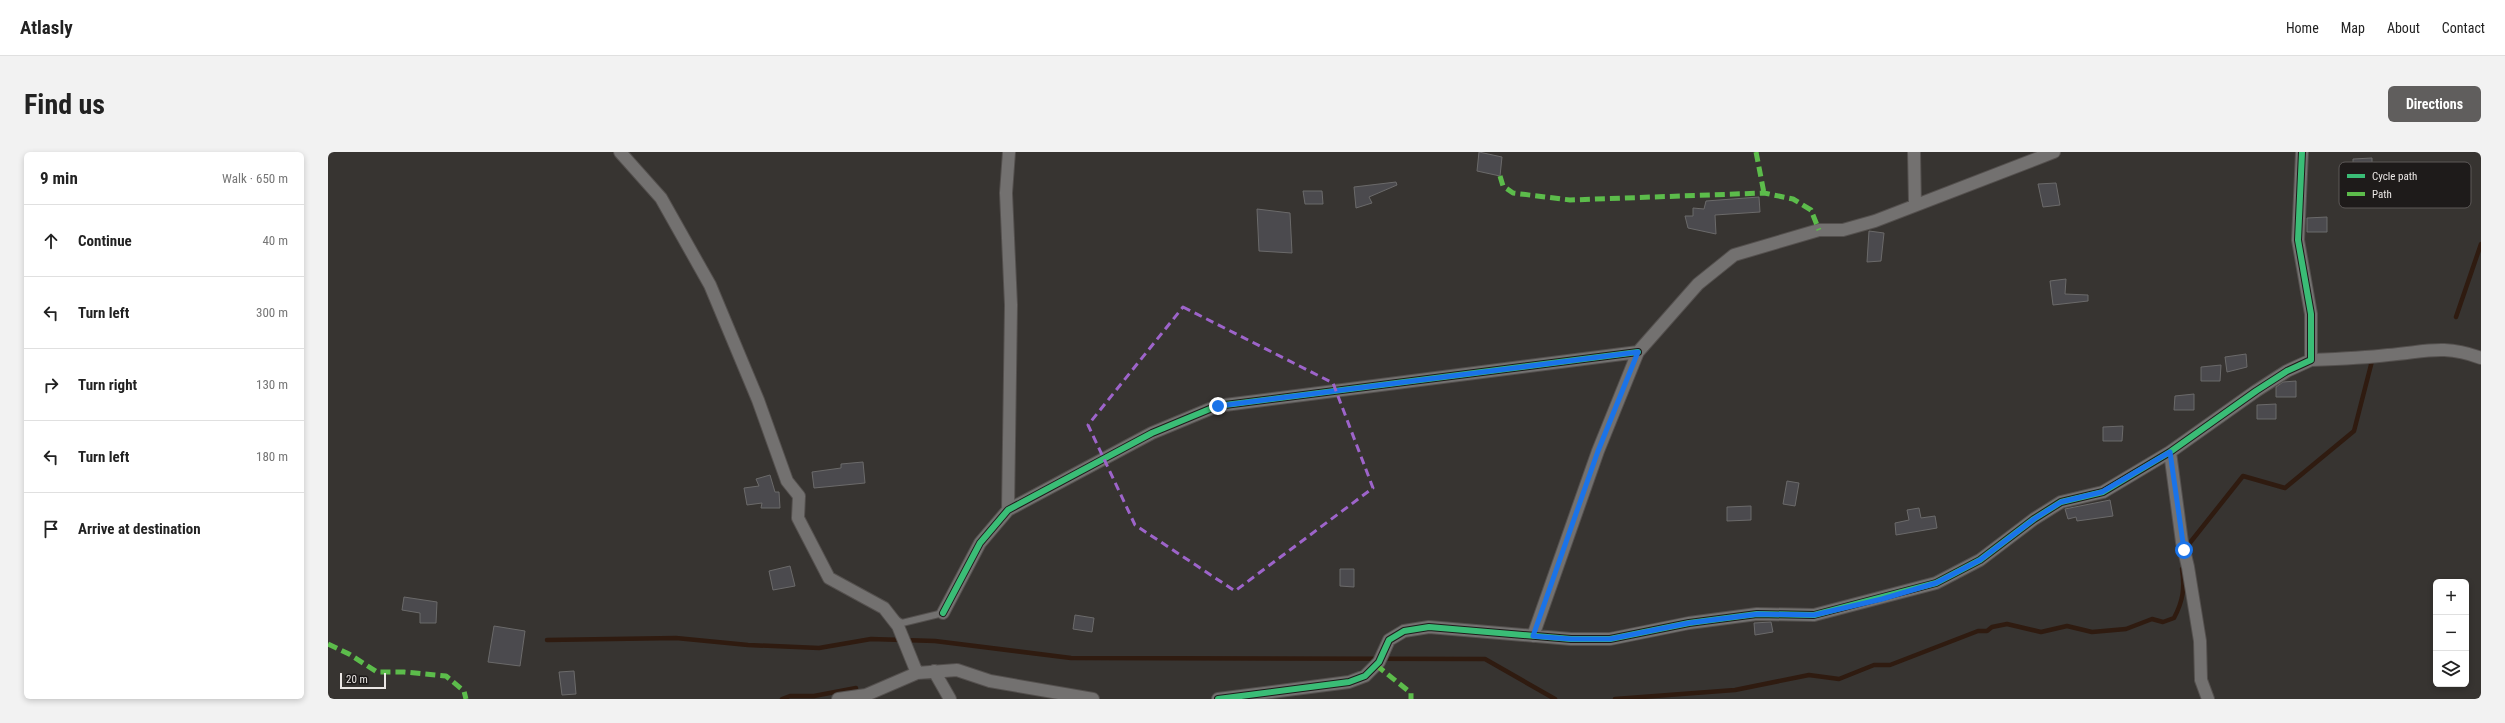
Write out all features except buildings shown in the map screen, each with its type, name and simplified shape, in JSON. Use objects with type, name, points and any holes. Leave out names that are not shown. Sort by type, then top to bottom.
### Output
[{"type":"street","points":[[620,152],[661,198],[710,285],[758,400],[787,481],[799,496],[798,518],[829,578],[884,608],[898,626],[917,673]]},
{"type":"street","points":[[1008,510],[1011,305],[1006,193],[1009,152]]},
{"type":"street","points":[[1914,152],[1915,204]]},
{"type":"street","points":[[1533,636],[1598,451],[1638,352],[1698,284],[1734,255],[1819,230],[1843,230],[1875,221],[1915,204],[2054,152]]},
{"type":"street","points":[[2302,152],[2298,240],[2311,314],[2312,360]]},
{"type":"street","points":[[1218,699],[1349,682],[1365,676],[1381,658],[1389,640],[1404,631],[1428,627],[1571,639],[1610,639],[1689,623],[1758,614],[1814,615],[1882,599],[1936,583],[1980,560],[2034,519],[2061,502],[2102,492],[2170,452],[2256,391],[2287,371],[2312,360],[2389,355],[2438,348],[2460,350],[2481,358]]},
{"type":"street","points":[[943,613],[980,543],[1008,510],[1152,433],[1218,406],[1638,352]]},
{"type":"street","points":[[2170,452],[2182,542],[2188,567],[2200,641],[2200,680],[2208,699]]},
{"type":"street","points":[[838,699],[866,695],[917,673],[957,670],[990,681],[1093,699]]},
{"type":"street","points":[[934,671],[950,699]]},
{"type":"lane","points":[[884,608],[902,623],[943,613]]},
{"type":"highlighted area","points":[[1183,307],[1333,383],[1373,488],[1235,591],[1135,525],[1088,425]]},
{"type":"waterway","points":[[2456,317],[2481,244]]},
{"type":"waterway","points":[[2185,549],[2243,476],[2285,488],[2354,431],[2372,361],[2377,360]]},
{"type":"waterway","points":[[1615,699],[1735,690],[1809,675],[1839,679],[1874,665],[1890,665],[1978,631],[1987,631],[1992,627],[2007,624],[2041,632],[2067,626],[2092,632],[2126,629],[2152,619],[2163,622],[2174,618],[2179,606],[2183,588],[2182,569]]},
{"type":"waterway","points":[[547,640],[676,638],[748,645],[819,648],[871,639],[935,641],[1071,658],[1485,659],[1555,699]]},
{"type":"waterway","points":[[782,699],[790,696],[814,696],[856,688]]},
{"type":"marked path","points":[[1756,152],[1764,193]]},
{"type":"marked path","points":[[1500,176],[1503,186],[1513,193],[1570,200],[1764,193],[1793,199],[1811,210],[1819,230]]},
{"type":"marked path","points":[[328,644],[349,654],[377,672],[404,672],[446,676],[464,691],[466,699]]},
{"type":"marked path","points":[[1376,665],[1411,693],[1411,699]]},
{"type":"cycle path","points":[[1218,699],[1349,682],[1365,676],[1379,662],[1389,640],[1404,631],[1429,627],[1571,639],[1610,639],[1689,623],[1757,614],[1814,615],[1936,583],[1980,560],[2034,519],[2061,502],[2103,492],[2170,452],[2256,391],[2287,371],[2311,360],[2311,314],[2298,240],[2302,152]]},
{"type":"cycle path","points":[[943,613],[980,543],[1008,510],[1152,433],[1217,406],[1638,352]]},
{"type":"route","points":[[1218,406],[1638,352],[1598,451],[1533,636],[1571,639],[1610,639],[1689,623],[1758,614],[1814,615],[1882,599],[1936,583],[1980,560],[2034,519],[2061,502],[2102,492],[2170,452],[2178,519],[2184,550]]}]
